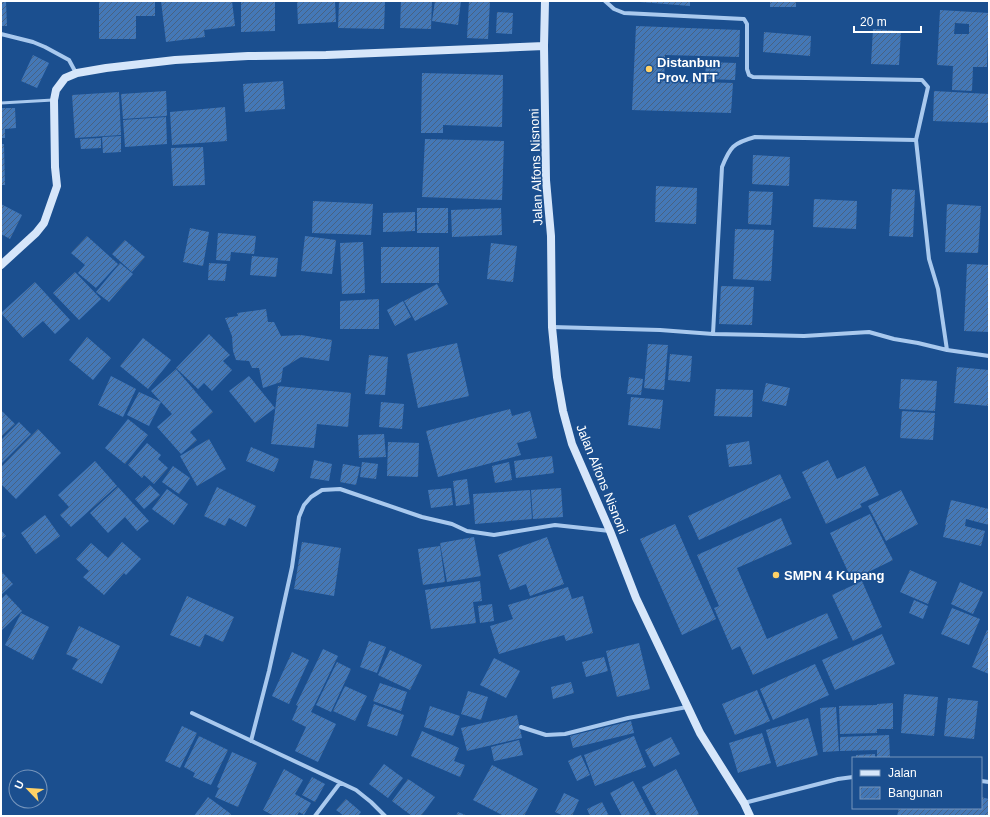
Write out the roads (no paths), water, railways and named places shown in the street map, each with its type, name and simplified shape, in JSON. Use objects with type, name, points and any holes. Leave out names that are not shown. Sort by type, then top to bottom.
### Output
[{"type":"main road","name":"Jalan Alfons Nisnoni","points":[[545,1],[544,46],[546,180],[551,236],[552,327],[557,377],[563,411],[572,444],[610,531],[636,598],[700,733],[744,803],[750,816]]},
{"type":"main road","points":[[1,265],[36,234],[44,224],[57,186],[55,167],[54,100],[56,90],[65,78],[77,73],[175,60],[241,56],[326,55],[544,46]]},
{"type":"street","points":[[605,1],[614,9],[624,13],[744,19],[747,24],[747,69],[749,75],[753,77],[922,80],[928,87],[916,140],[929,259],[938,290],[948,350]]},
{"type":"street","points":[[1,34],[33,42],[45,47],[69,60],[77,73]]},
{"type":"street","points":[[713,334],[722,167],[728,152],[739,142],[755,137],[916,140]]},
{"type":"street","points":[[552,327],[660,330],[713,334],[804,336],[869,332],[894,339],[948,350],[989,356]]},
{"type":"street","points":[[251,741],[269,671],[292,567],[299,517],[304,505],[311,497],[322,490],[340,489],[422,517],[452,524],[467,531],[494,535],[555,525],[610,531]]},
{"type":"street","points":[[522,727],[546,735],[565,734],[628,718],[688,707]]},
{"type":"street","points":[[192,713],[356,790],[385,816]]},
{"type":"street","points":[[744,803],[838,779],[852,777]]},
{"type":"street","points":[[315,816],[340,783]]},
{"type":"lane","points":[[1,103],[54,100]]},
{"type":"place","name":"Distanbun Prov. NTT","points":[[649,69]]},
{"type":"place","name":"SMPN 4 Kupang","points":[[776,575]]}]
